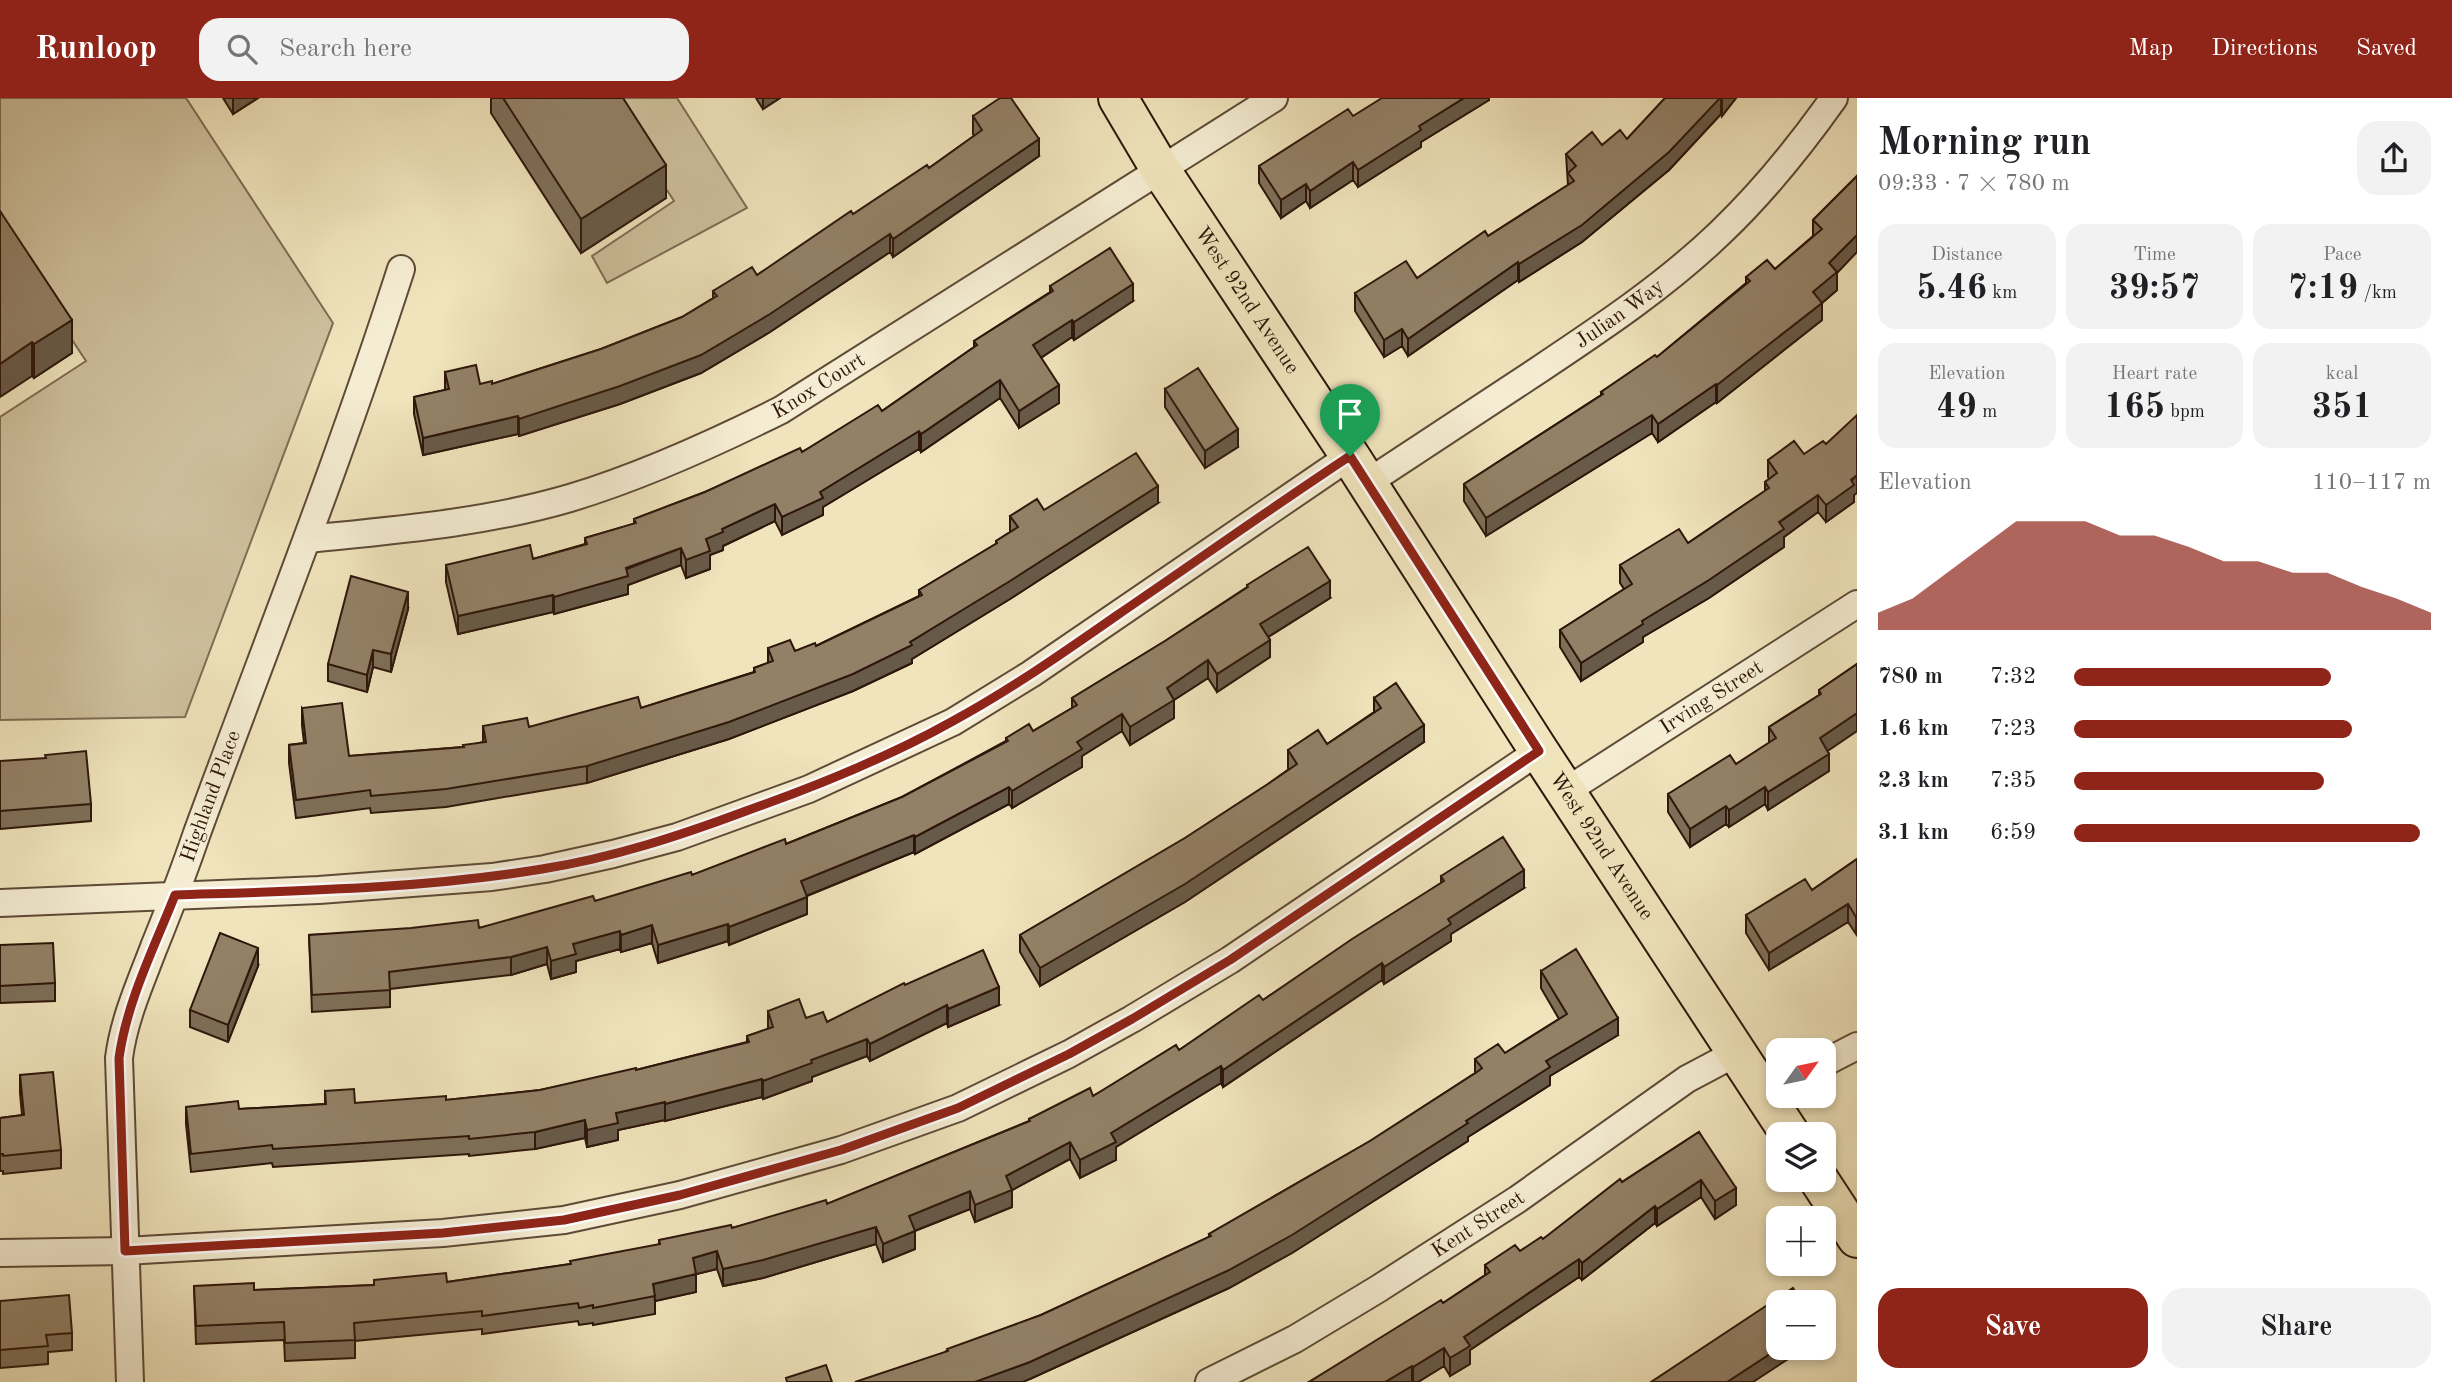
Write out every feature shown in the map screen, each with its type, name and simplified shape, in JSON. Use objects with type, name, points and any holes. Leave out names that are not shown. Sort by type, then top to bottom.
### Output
[{"type":"main road","name":"West 92nd Avenue","points":[[1118,98],[1160,169],[1358,469],[1539,751],[1738,1052],[1766,1087]]},
{"type":"main road","points":[[1827,1192],[1857,1238]]},
{"type":"street","name":"Knox Court","points":[[308,539],[412,529],[485,517],[569,498],[642,473],[729,436],[781,410],[1274,98]]},
{"type":"street","name":"Julian Way","points":[[0,903],[333,889],[492,877],[545,869],[677,837],[809,789],[953,722],[1358,469],[1569,350],[1684,266],[1721,232],[1776,175],[1833,98]]},
{"type":"street","name":"Highland Place","points":[[130,1382],[119,1058],[122,1035],[308,539],[401,269]]},
{"type":"street","name":"Irving Street","points":[[1566,791],[1857,604]]},
{"type":"street","points":[[0,1253],[125,1251],[443,1233],[564,1220],[680,1195],[841,1150],[958,1108],[1069,1054],[1132,1019],[1230,960],[1539,751]]},
{"type":"street","points":[[1836,1057],[1857,1046]]},
{"type":"street","name":"Kent Street","points":[[1209,1382],[1295,1339],[1378,1289],[1518,1199],[1686,1079],[1738,1052]]},
{"type":"shaded area","points":[[0,98],[186,98],[333,323],[185,717],[0,720],[0,417],[86,361],[0,231]]},
{"type":"shaded area","points":[[551,98],[677,98],[747,208],[607,283],[592,256],[674,201],[608,100],[569,125]]},
{"type":"building","points":[[503,98],[623,98],[666,165],[581,219]]},
{"type":"building","points":[[1000,98],[1011,98],[1039,139],[893,239],[890,234],[770,314],[701,355],[620,386],[519,419],[518,416],[423,438],[414,397],[449,389],[445,372],[476,365],[480,384],[492,381],[492,384],[601,349],[682,317],[717,296],[713,291],[752,267],[757,275],[851,211],[853,214],[927,165],[929,168],[982,130],[973,116]]},
{"type":"building","points":[[1382,98],[1464,98],[1419,126],[1421,130],[1358,170],[1353,162],[1310,191],[1306,184],[1281,200],[1259,166],[1348,109],[1353,116]]},
{"type":"building","points":[[1665,98],[1720,98],[1669,152],[1582,225],[1519,264],[1518,262],[1408,339],[1402,329],[1384,340],[1355,293],[1406,261],[1417,278],[1485,231],[1488,236],[1574,181],[1568,173],[1576,166],[1566,154],[1592,132],[1602,145],[1620,130],[1627,139]]},
{"type":"building","points":[[1857,176],[1857,235],[1829,263],[1837,272],[1813,292],[1822,303],[1717,385],[1658,424],[1652,415],[1486,518],[1464,484],[1603,394],[1601,392],[1655,355],[1657,357],[1750,281],[1746,277],[1767,260],[1775,269],[1822,229],[1813,220]]},
{"type":"building","points":[[0,211],[72,320],[0,364]]},
{"type":"building","points":[[1110,248],[1133,284],[1033,345],[1059,385],[1019,411],[1000,380],[921,434],[919,431],[820,492],[823,498],[782,517],[775,504],[722,529],[723,532],[706,539],[710,551],[686,560],[681,548],[626,568],[628,576],[554,597],[553,595],[458,616],[446,565],[530,545],[533,559],[587,544],[585,538],[636,523],[634,519],[705,492],[800,448],[802,452],[878,405],[882,411],[977,345],[974,341],[1053,291],[1050,286]]},
{"type":"building","points":[[1198,368],[1238,429],[1205,451],[1165,389]]},
{"type":"building","points":[[1857,415],[1857,475],[1851,480],[1854,485],[1826,505],[1818,495],[1779,522],[1784,529],[1581,663],[1560,630],[1632,584],[1620,565],[1679,529],[1688,543],[1769,488],[1765,482],[1777,473],[1768,460],[1794,441],[1804,454],[1823,441],[1826,444]]},
{"type":"building","points":[[1136,453],[1158,486],[910,642],[912,645],[853,674],[729,722],[587,766],[446,789],[371,796],[370,790],[296,800],[289,745],[306,743],[302,708],[342,703],[349,756],[464,747],[463,745],[486,742],[483,726],[527,718],[529,727],[638,697],[641,708],[755,672],[754,668],[773,661],[768,648],[790,640],[795,651],[815,643],[816,646],[922,595],[919,590],[997,543],[996,541],[1018,527],[1010,516],[1037,499],[1044,510]]},
{"type":"building","points":[[1308,547],[1330,581],[1260,624],[1270,640],[1217,674],[1208,660],[1167,688],[1174,700],[1130,727],[1122,714],[1077,742],[1082,749],[1012,791],[1009,787],[915,837],[914,835],[801,881],[807,897],[729,927],[728,924],[658,945],[652,925],[621,935],[620,931],[573,944],[576,954],[551,961],[547,947],[511,957],[389,972],[390,990],[312,995],[309,935],[478,920],[479,928],[593,896],[595,901],[691,872],[692,875],[785,839],[786,844],[902,797],[1008,741],[1006,738],[1029,724],[1033,731],[1077,705],[1072,698],[1165,641]]},
{"type":"building","points":[[351,576],[408,592],[391,654],[373,650],[367,675],[328,664]]},
{"type":"building","points":[[1857,664],[1857,713],[1820,738],[1829,754],[1768,792],[1765,787],[1729,810],[1726,806],[1690,829],[1668,794],[1730,755],[1736,764],[1776,738],[1769,727],[1821,694],[1819,690]]},
{"type":"building","points":[[1396,683],[1424,725],[1185,884],[1040,968],[1020,935],[1185,838],[1268,784],[1297,764],[1288,750],[1318,730],[1327,744],[1381,708],[1374,698]]},
{"type":"building","points":[[86,751],[91,804],[0,811],[0,761],[46,758],[45,755]]},
{"type":"building","points":[[1503,837],[1524,870],[1448,919],[1451,924],[1384,967],[1382,963],[1223,1070],[1221,1066],[1111,1133],[1116,1142],[1080,1160],[1070,1142],[1006,1176],[1012,1190],[975,1205],[970,1191],[909,1216],[915,1231],[883,1244],[876,1227],[723,1269],[717,1251],[693,1258],[696,1274],[653,1284],[655,1296],[593,1308],[593,1305],[579,1308],[578,1303],[482,1316],[482,1311],[354,1323],[355,1340],[285,1343],[284,1322],[196,1326],[194,1286],[254,1283],[254,1290],[374,1285],[374,1280],[446,1273],[447,1282],[571,1264],[570,1261],[660,1244],[659,1240],[731,1225],[732,1228],[826,1200],[827,1204],[1030,1121],[1029,1119],[1090,1088],[1093,1096],[1176,1045],[1179,1050],[1259,995],[1263,1000],[1444,881],[1441,876]]},
{"type":"building","points":[[1857,859],[1857,916],[1848,904],[1769,953],[1746,915],[1805,879],[1812,890]]},
{"type":"building","points":[[220,933],[258,948],[228,1025],[190,1010]]},
{"type":"building","points":[[53,943],[55,983],[0,986],[0,945]]},
{"type":"building","points":[[1576,949],[1618,1018],[1546,1061],[1550,1067],[1466,1121],[1468,1123],[1292,1235],[1229,1270],[1030,1362],[975,1382],[855,1382],[948,1351],[947,1349],[1041,1315],[1211,1236],[1209,1234],[1370,1141],[1477,1072],[1482,1068],[1475,1059],[1498,1044],[1505,1053],[1567,1014],[1541,971]]},
{"type":"building","points":[[983,950],[999,987],[948,1009],[947,1005],[870,1044],[867,1039],[763,1081],[762,1079],[665,1104],[616,1113],[618,1123],[587,1130],[585,1120],[535,1132],[469,1139],[469,1136],[273,1149],[272,1145],[191,1154],[186,1107],[238,1101],[239,1109],[326,1104],[325,1091],[354,1089],[355,1103],[446,1096],[446,1100],[540,1090],[749,1042],[747,1036],[773,1027],[768,1011],[799,999],[806,1018],[823,1012],[827,1022],[904,983],[905,985]]},
{"type":"building","points":[[53,1072],[61,1150],[3,1156],[0,1154],[0,1118],[24,1115],[20,1075]]},
{"type":"building","points":[[1699,1132],[1736,1188],[1715,1201],[1701,1180],[1657,1209],[1655,1206],[1582,1263],[1579,1259],[1464,1337],[1470,1346],[1450,1358],[1444,1348],[1385,1382],[1309,1382],[1490,1272],[1485,1265],[1515,1245],[1520,1251],[1541,1237],[1543,1239],[1620,1179],[1622,1182]]},
{"type":"building","points":[[69,1295],[72,1333],[46,1335],[48,1346],[0,1350],[0,1301]]},
{"type":"building","points":[[1766,1306],[1766,1356],[1727,1382],[1651,1382]]},
{"type":"building","points":[[826,1365],[832,1382],[787,1382],[786,1378]]},
{"type":"route","points":[[1350,456],[1539,751],[1230,960],[1069,1054],[958,1108],[841,1150],[680,1195],[564,1220],[443,1233],[125,1251],[119,1058],[122,1035],[175,895],[319,890],[492,877],[545,869],[677,837],[809,789],[953,722],[1031,674],[1350,456]]}]
